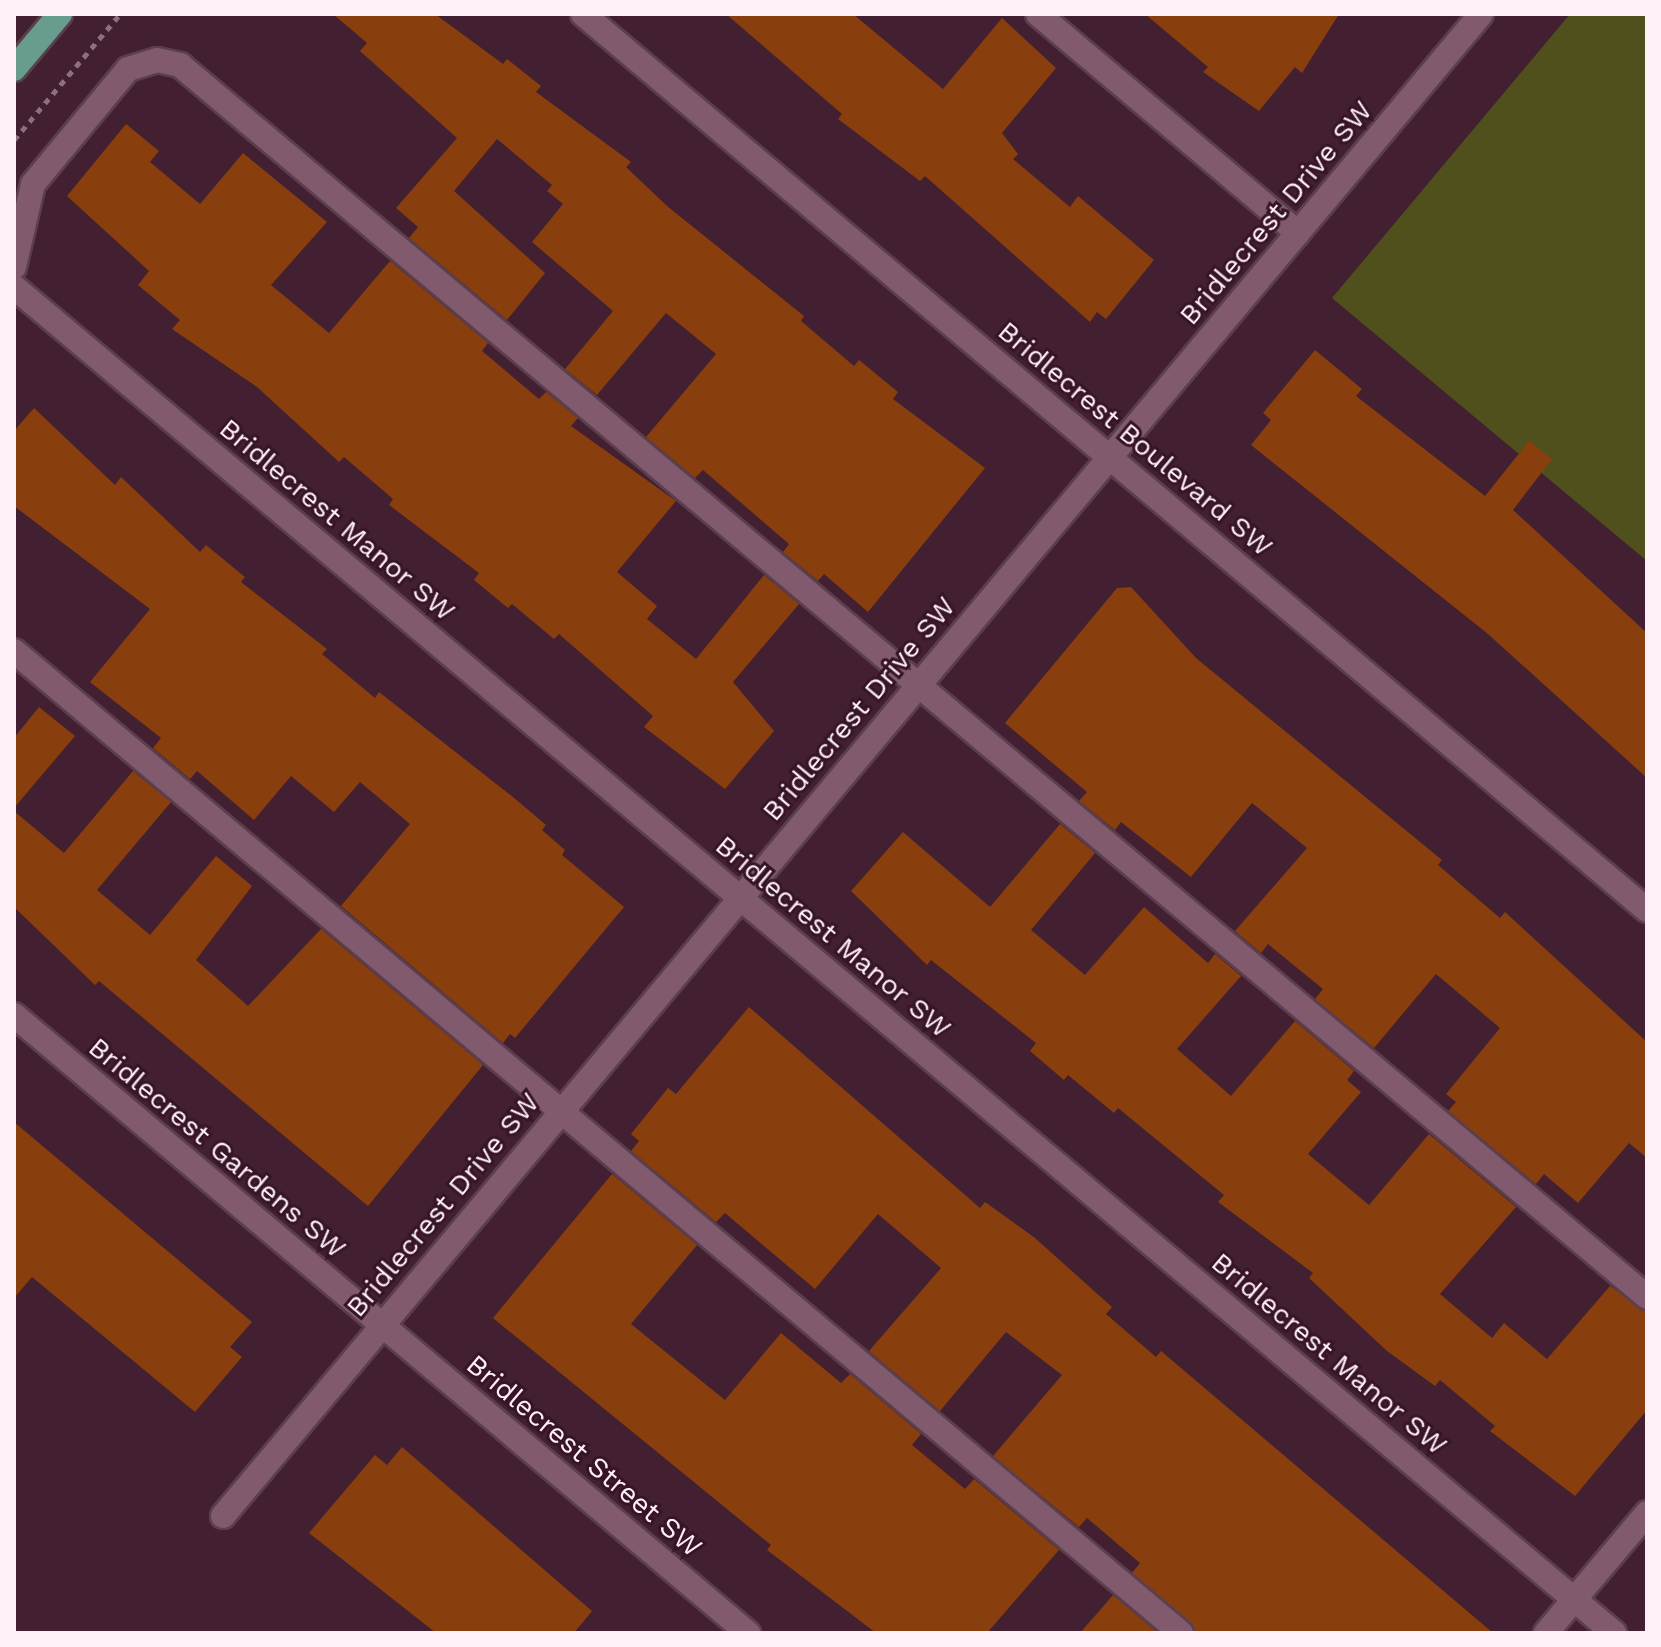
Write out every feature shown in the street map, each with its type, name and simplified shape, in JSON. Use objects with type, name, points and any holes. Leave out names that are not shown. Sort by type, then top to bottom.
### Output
[{"type":"main road","points":[[14,69],[60,14]]},
{"type":"street","name":"Bridlecrest Boulevard SW","points":[[583,14],[1647,910]]},
{"type":"street","points":[[1038,14],[1298,233]]},
{"type":"street","name":"Bridlecrest Drive SW","points":[[223,1516],[1481,14]]},
{"type":"street","points":[[14,267],[33,184],[128,69],[157,60],[180,65],[1647,1297]]},
{"type":"street","name":"Bridlecrest Manor SW","points":[[14,287],[1614,1633]]},
{"type":"street","points":[[14,651],[1181,1633]]},
{"type":"street","name":"Bridlecrest Gardens SW","points":[[14,1015],[382,1326]]},
{"type":"street","name":"Bridlecrest Street SW","points":[[382,1326],[748,1633]]},
{"type":"street","points":[[1546,1633],[1647,1513]]},
{"type":"path","points":[[14,140],[120,14]]},
{"type":"shaded area","points":[[1570,14],[1647,14],[1647,561],[1332,298]]},
{"type":"building","points":[[333,14],[435,14],[503,64],[507,59],[541,86],[536,92],[631,162],[626,167],[667,206],[804,316],[801,321],[854,366],[859,360],[898,392],[893,399],[985,468],[868,612],[824,574],[818,581],[783,552],[789,544],[703,470],[695,478],[646,437],[716,354],[666,313],[597,395],[565,369],[613,311],[532,242],[563,204],[547,191],[552,185],[497,139],[454,191],[545,273],[507,320],[409,238],[418,227],[396,208],[457,138],[360,51],[367,43]]},
{"type":"building","points":[[726,14],[853,14],[943,89],[1002,18],[1056,68],[1002,133],[1018,154],[1013,159],[1070,207],[1078,196],[1154,260],[1106,319],[1097,312],[1090,322],[925,176],[920,181],[838,119],[842,114]]},
{"type":"building","points":[[1145,14],[1339,14],[1302,73],[1295,67],[1259,111],[1203,72],[1208,67]]},
{"type":"building","points":[[126,124],[159,151],[150,162],[200,204],[243,153],[327,222],[271,285],[329,333],[390,261],[488,343],[482,351],[539,399],[546,392],[578,418],[571,426],[676,501],[617,572],[657,606],[647,619],[696,659],[764,575],[799,604],[733,682],[774,731],[725,789],[644,727],[653,716],[559,634],[554,639],[512,604],[508,608],[474,580],[479,573],[389,505],[393,499],[344,457],[339,462],[257,387],[172,329],[180,320],[138,285],[149,271],[67,196]]},
{"type":"building","points":[[1315,350],[1362,389],[1356,396],[1485,496],[1529,441],[1552,459],[1513,510],[1647,633],[1647,778],[1488,634],[1251,445],[1271,420],[1263,413]]},
{"type":"building","points":[[34,408],[115,485],[121,477],[200,552],[206,545],[245,577],[241,582],[327,649],[322,654],[375,698],[379,692],[513,797],[546,825],[542,830],[565,850],[562,855],[624,907],[515,1038],[510,1034],[503,1043],[341,906],[410,824],[360,782],[334,812],[291,776],[254,820],[197,771],[190,779],[153,748],[161,738],[90,682],[150,609],[14,506],[14,431]]},
{"type":"building","points":[[1131,587],[1196,658],[1442,860],[1438,865],[1500,918],[1505,912],[1647,1042],[1647,1158],[1629,1143],[1578,1203],[1544,1174],[1536,1184],[1448,1111],[1456,1102],[1446,1094],[1500,1028],[1436,974],[1374,1048],[1315,999],[1323,989],[1268,944],[1261,953],[1235,931],[1307,848],[1252,803],[1191,877],[1121,822],[1115,830],[1079,801],[1087,792],[1005,723],[1117,588]]},
{"type":"building","points":[[39,707],[75,736],[14,808],[14,738]]},
{"type":"building","points":[[133,771],[171,802],[97,890],[150,935],[216,856],[252,886],[196,960],[248,1006],[321,929],[483,1065],[368,1206],[99,981],[95,985],[14,907],[14,811],[64,853]]},
{"type":"building","points":[[1060,824],[1095,853],[1031,930],[1085,975],[1144,907],[1208,963],[1215,954],[1241,976],[1177,1049],[1231,1096],[1295,1021],[1354,1071],[1347,1080],[1361,1092],[1308,1154],[1369,1205],[1429,1134],[1516,1207],[1440,1294],[1492,1338],[1504,1323],[1547,1359],[1610,1286],[1647,1312],[1647,1410],[1575,1496],[1490,1431],[1495,1426],[1440,1380],[1435,1386],[1387,1351],[1309,1278],[1313,1273],[1218,1202],[1224,1195],[1118,1108],[1114,1113],[1068,1075],[1064,1080],[1030,1051],[1036,1043],[931,960],[927,965],[851,891],[903,832],[990,907]]},
{"type":"building","points":[[749,1007],[980,1208],[985,1202],[1035,1238],[1112,1307],[1106,1314],[1156,1357],[1161,1351],[1493,1633],[1196,1633],[1132,1573],[1140,1563],[1087,1518],[1079,1527],[993,1456],[1062,1375],[1006,1332],[940,1411],[869,1351],[941,1268],[878,1214],[815,1289],[725,1213],[716,1222],[631,1151],[639,1141],[631,1134],[668,1088],[676,1094]]},
{"type":"building","points":[[14,1122],[252,1322],[230,1347],[242,1357],[195,1412],[32,1277],[14,1298]]},
{"type":"building","points":[[612,1174],[697,1245],[631,1324],[725,1400],[781,1333],[841,1383],[850,1374],[921,1434],[912,1445],[965,1489],[974,1479],[1059,1550],[987,1633],[876,1633],[767,1550],[771,1545],[493,1318]]},
{"type":"building","points":[[402,1447],[592,1611],[574,1633],[436,1633],[309,1533],[375,1455],[387,1465]]},
{"type":"building","points":[[1113,1595],[1158,1633],[1080,1633]]}]
